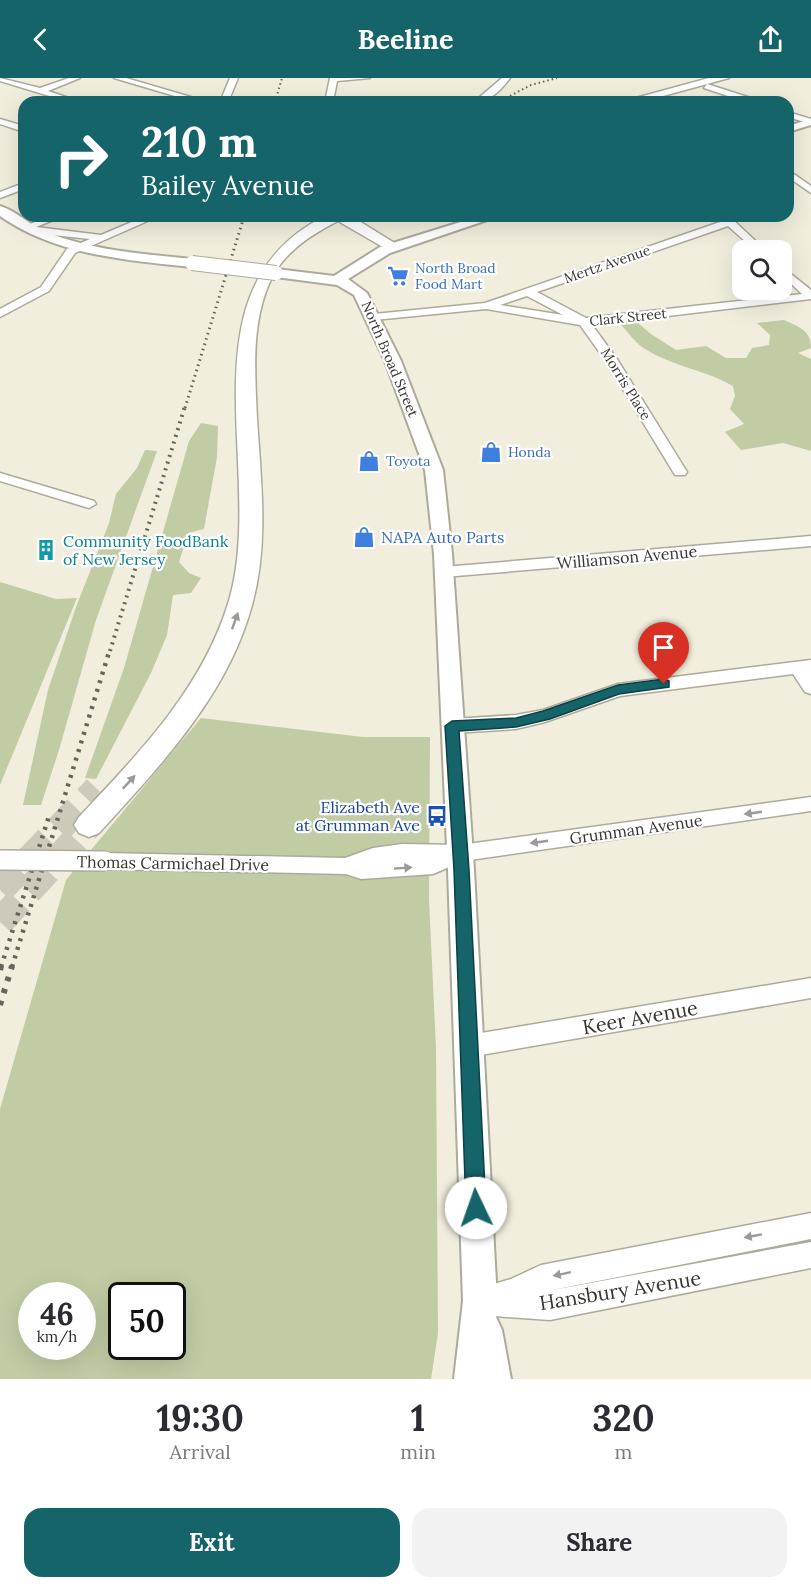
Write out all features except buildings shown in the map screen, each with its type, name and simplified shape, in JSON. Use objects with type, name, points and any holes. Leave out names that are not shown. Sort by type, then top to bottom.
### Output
[{"type":"highway","points":[[651,96],[723,78]]},
{"type":"highway","points":[[673,96],[738,78]]},
{"type":"highway","points":[[97,789],[144,738],[178,693],[214,626],[226,587],[232,549],[231,379],[234,343],[244,303],[255,274],[268,255],[295,232],[312,222]]},
{"type":"highway","points":[[89,825],[175,728],[212,673],[229,638],[240,605],[250,559],[246,356],[254,306],[261,283],[280,255],[300,237],[332,222]]},
{"type":"highway","points":[[348,222],[393,247]]},
{"type":"main road","points":[[794,127],[811,122]]},
{"type":"main road","name":"North Broad Street","points":[[0,210],[18,221]]},
{"type":"main road","name":"North Broad Street","points":[[20,222],[31,229],[79,247],[124,256],[337,280],[356,288],[371,311],[434,470],[440,515],[460,854],[480,1301]]},
{"type":"main road","points":[[337,280],[374,255],[474,222]]},
{"type":"main road","points":[[371,311],[370,292],[363,278],[365,268],[374,255]]},
{"type":"main road","points":[[472,1379],[480,1301]]},
{"type":"main road","points":[[480,1301],[493,1379]]},
{"type":"street","points":[[40,91],[76,78]]},
{"type":"street","points":[[118,78],[182,96]]},
{"type":"street","points":[[227,96],[234,78]]},
{"type":"street","points":[[330,96],[334,78],[366,78]]},
{"type":"street","points":[[487,96],[497,89],[506,78]]},
{"type":"street","points":[[0,79],[57,96]]},
{"type":"street","points":[[707,86],[736,96]]},
{"type":"street","points":[[794,116],[811,122]]},
{"type":"street","points":[[0,121],[18,127]]},
{"type":"street","points":[[794,177],[811,190]]},
{"type":"street","points":[[0,195],[18,188]]},
{"type":"street","points":[[31,229],[46,222]]},
{"type":"street","points":[[0,314],[45,289],[66,255],[79,247],[139,222]]},
{"type":"street","name":"Mertz Avenue","points":[[486,306],[718,222]]},
{"type":"street","points":[[729,222],[749,240]]},
{"type":"street","points":[[31,229],[89,238],[110,234]]},
{"type":"street","points":[[792,279],[811,296]]},
{"type":"street","name":"Morris Place","points":[[527,291],[584,322],[611,359],[680,472]]},
{"type":"street","name":"Clark Street","points":[[371,311],[486,306],[584,322],[811,296]]},
{"type":"street","points":[[0,477],[90,504]]},
{"type":"street","name":"Williamson Avenue","points":[[444,572],[811,541]]},
{"type":"street","points":[[452,726],[516,723],[545,716],[618,690],[805,667],[811,688]]},
{"type":"street","name":"Grumman Avenue","points":[[460,854],[811,804]]},
{"type":"street","name":"Thomas Carmichael Drive","points":[[0,860],[346,866],[361,871],[433,866],[460,854]]},
{"type":"street","name":"Keer Avenue","points":[[469,1046],[811,988]]},
{"type":"street","name":"Hansbury Avenue","points":[[480,1301],[515,1291],[542,1278],[697,1246],[811,1226]]},
{"type":"street","points":[[697,1246],[706,1276]]},
{"type":"street","name":"Hansbury Avenue","points":[[480,1301],[550,1306],[811,1255]]},
{"type":"green space","points":[[784,320],[803,330],[809,337],[811,348],[798,353],[811,359],[811,451],[783,443],[741,450],[725,432],[744,424],[730,409],[735,396],[733,386],[655,355],[639,344],[621,325],[638,323],[676,350],[706,346],[726,358],[746,358],[752,348],[769,345],[770,335],[757,323]]},
{"type":"green space","points":[[201,423],[218,426],[217,457],[204,529],[188,533],[179,562],[189,573],[201,578],[191,593],[173,595],[167,635],[151,673],[96,779],[85,778],[124,668],[189,441]]},
{"type":"green space","points":[[145,450],[157,451],[96,620],[41,805],[23,805],[48,690],[76,607],[109,523],[116,494],[137,468]]},
{"type":"green space","points":[[0,582],[56,599],[77,598],[0,785]]},
{"type":"green space","points":[[201,718],[363,737],[430,737],[429,899],[436,1048],[438,1333],[431,1379],[0,1379],[0,1109],[66,880]]},
{"type":"tunnel","points":[[0,890],[97,789]]},
{"type":"tunnel","points":[[0,922],[89,825]]},
{"type":"railway","points":[[277,96],[282,78]]},
{"type":"railway","points":[[510,96],[531,85],[557,78]]},
{"type":"railway","points":[[185,408],[242,222]]},
{"type":"railway","points":[[110,651],[185,406]]},
{"type":"railway","points":[[12,967],[110,649]]},
{"type":"railway","points":[[1,967],[50,813]]},
{"type":"railway","points":[[0,970],[1,966]]},
{"type":"railway","points":[[0,1005],[12,966]]},
{"type":"place","name":"North Broad Food Mart","points":[[398,276]]},
{"type":"place","name":"Honda","points":[[491,452]]},
{"type":"place","name":"Toyota","points":[[369,461]]},
{"type":"place","name":"NAPA Auto Parts","points":[[364,537]]},
{"type":"place","name":"Community FoodBank of New Jersey","points":[[46,550]]},
{"type":"place","name":"Elizabeth Ave at Grumman Ave","points":[[437,816]]},
{"type":"route","points":[[476,1208],[461,870],[452,726],[516,723],[545,716],[618,690],[664,684]]}]
